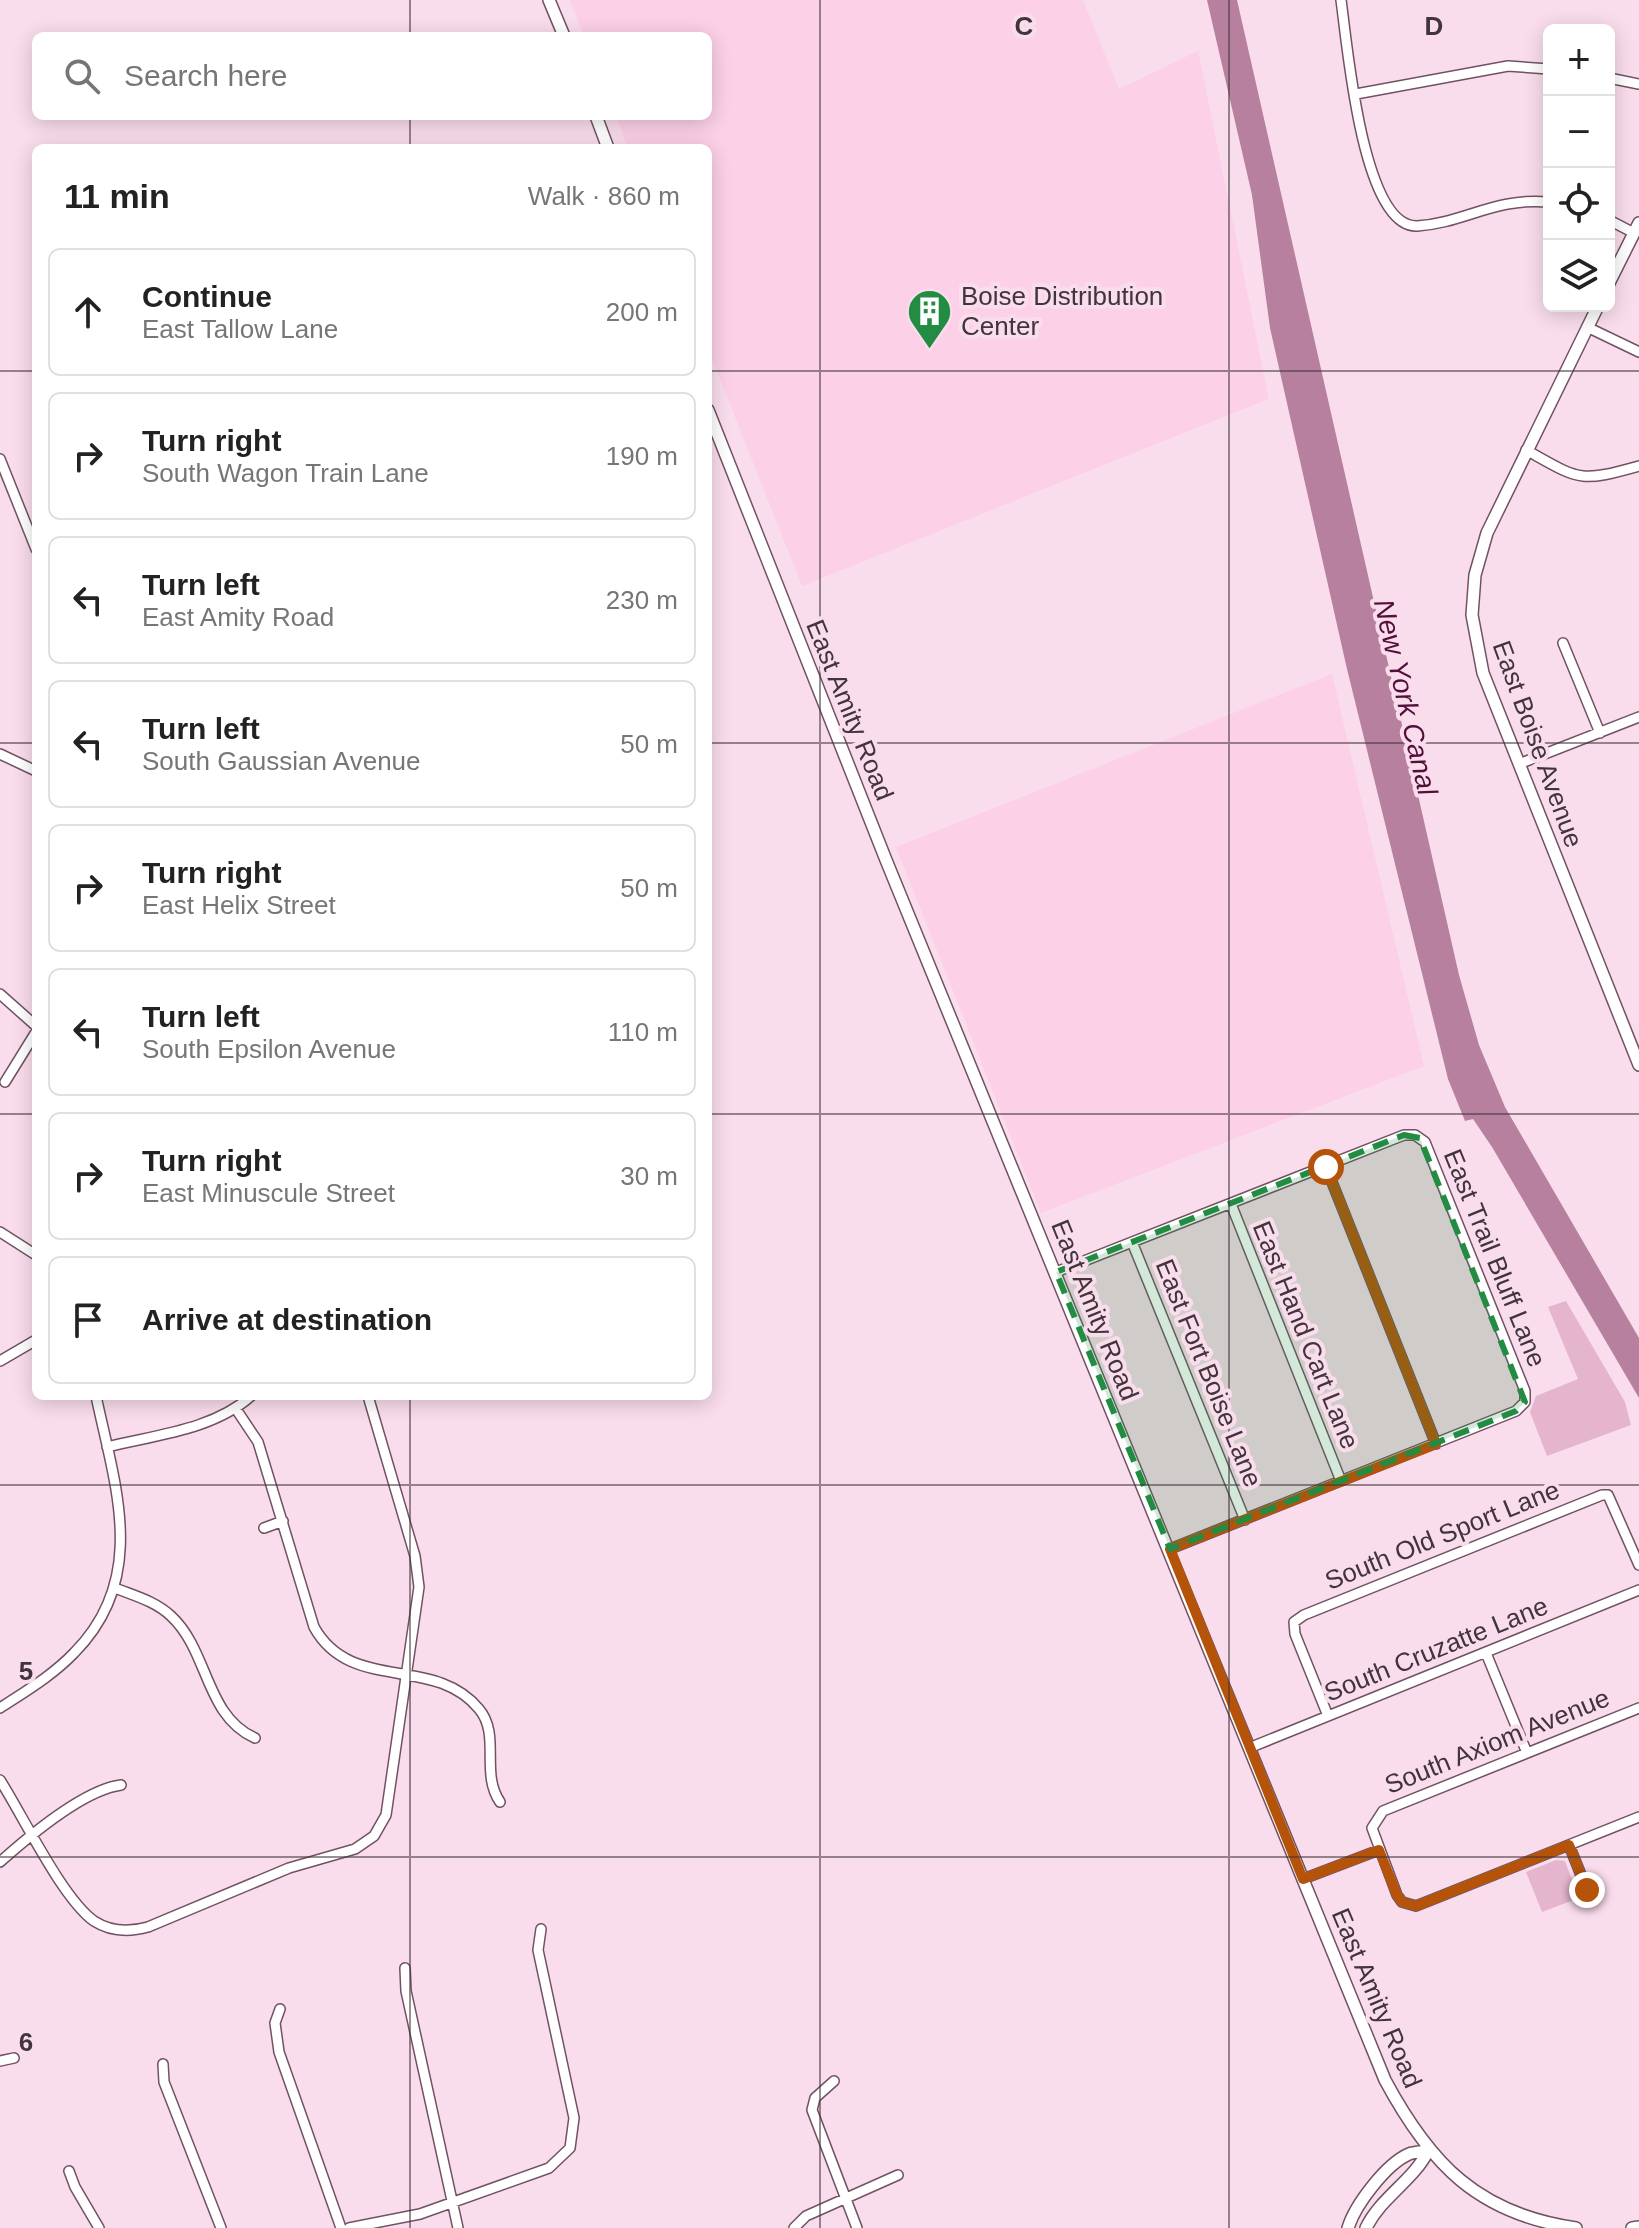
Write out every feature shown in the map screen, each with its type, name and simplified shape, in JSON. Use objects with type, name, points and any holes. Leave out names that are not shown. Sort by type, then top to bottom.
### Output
[{"type":"street","points":[[549,0],[562,32]]},
{"type":"street","points":[[1341,0],[1369,166],[1386,207],[1396,219],[1416,226],[1507,203],[1543,202]]},
{"type":"street","points":[[1356,94],[1508,66],[1543,69]]},
{"type":"street","points":[[1615,79],[1639,84]]},
{"type":"street","points":[[598,120],[606,144]]},
{"type":"street","points":[[1615,222],[1636,228],[1615,271]]},
{"type":"street","name":"East Boise Avenue","points":[[1595,312],[1487,533],[1475,575],[1472,615],[1483,673],[1635,1044],[1639,1065]]},
{"type":"street","points":[[1587,327],[1639,352]]},
{"type":"street","name":"East Amity Road","points":[[712,420],[875,831],[1385,2080],[1428,2151],[1485,2197],[1541,2221],[1576,2228]]},
{"type":"street","points":[[1526,450],[1575,478],[1639,466]]},
{"type":"street","points":[[0,459],[32,539]]},
{"type":"street","points":[[1563,643],[1600,733]]},
{"type":"street","points":[[1519,764],[1639,717]]},
{"type":"street","points":[[0,754],[32,769]]},
{"type":"street","points":[[0,994],[32,1022]]},
{"type":"street","points":[[5,1082],[32,1038]]},
{"type":"street","name":"East Trail Bluff Lane","points":[[1326,1167],[1404,1135],[1415,1135],[1425,1142],[1525,1391],[1525,1402],[1516,1411],[1436,1444]]},
{"type":"street","points":[[1056,1272],[1326,1167],[1436,1444],[1170,1549]]},
{"type":"street","name":"East Hand Cart Lane","points":[[1231,1204],[1341,1481]]},
{"type":"street","points":[[0,1232],[32,1252]]},
{"type":"street","name":"East Fort Boise Lane","points":[[1132,1242],[1245,1520]]},
{"type":"street","points":[[0,1361],[32,1342]]},
{"type":"street","points":[[0,1708],[50,1675],[75,1653],[99,1623],[115,1588],[122,1519],[97,1400]]},
{"type":"street","points":[[107,1447],[210,1421],[236,1409],[246,1400]]},
{"type":"street","points":[[0,1780],[81,1908],[108,1928],[125,1931],[148,1927],[289,1868],[355,1849],[374,1836],[386,1815],[417,1617],[417,1571],[369,1400]]},
{"type":"street","points":[[236,1409],[258,1442],[314,1627],[324,1644],[353,1665],[457,1688],[479,1709],[489,1730],[490,1788],[500,1802]]},
{"type":"street","name":"South Old Sport Lane","points":[[1328,1716],[1294,1622],[1608,1495],[1639,1565]]},
{"type":"street","points":[[264,1528],[283,1521]]},
{"type":"street","points":[[115,1588],[151,1602],[183,1629],[226,1719],[255,1738]]},
{"type":"street","name":"South Cruzatte Lane","points":[[1249,1748],[1639,1590]]},
{"type":"street","points":[[1486,1653],[1527,1753]]},
{"type":"street","name":"South Axiom Avenue","points":[[1379,1850],[1373,1836],[1374,1820],[1383,1811],[1639,1708]]},
{"type":"street","points":[[0,1862],[34,1834],[104,1787],[121,1785]]},
{"type":"street","points":[[1303,1879],[1379,1850],[1397,1895],[1410,1906],[1421,1905],[1639,1817]]},
{"type":"street","points":[[1569,1845],[1587,1890]]},
{"type":"street","points":[[349,2228],[420,2214],[549,2168],[570,2148],[574,2118],[538,1950],[541,1929]]},
{"type":"street","points":[[405,1968],[406,1991],[458,2228]]},
{"type":"street","points":[[280,2009],[275,2023],[279,2052],[341,2228]]},
{"type":"street","points":[[0,2061],[14,2058]]},
{"type":"street","points":[[163,2064],[164,2082],[221,2228]]},
{"type":"street","points":[[834,2081],[815,2098],[812,2110],[857,2228]]},
{"type":"street","points":[[1348,2228],[1360,2202],[1383,2175],[1409,2154],[1428,2151]]},
{"type":"street","points":[[1366,2228],[1374,2212],[1421,2165],[1428,2151]]},
{"type":"street","points":[[69,2171],[99,2228]]},
{"type":"street","points":[[794,2228],[806,2216],[898,2175]]},
{"type":"street","points":[[1632,2228],[1639,2227]]},
{"type":"highlighted area","points":[[1404,1135],[1420,1138],[1525,1402],[1516,1411],[1170,1549],[1056,1272]]},
{"type":"shaded area","points":[[570,0],[1083,0],[1119,89],[1198,51],[1269,399],[802,586],[712,359],[712,144],[626,144],[618,120],[712,120],[712,32],[582,32]]},
{"type":"shaded area","points":[[1207,0],[1237,0],[1459,975],[1479,1045],[1505,1107],[1639,1338],[1639,1398],[1492,1147],[1473,1119],[1465,1121],[1448,1079],[1347,669],[1270,328],[1252,195]]},
{"type":"shaded area","points":[[1332,674],[1424,1066],[1041,1213],[896,847]]},
{"type":"shaded area","points":[[1566,1301],[1625,1402],[1631,1425],[1547,1456],[1530,1412],[1536,1396],[1578,1379],[1548,1307]]},
{"type":"shaded area","points":[[1556,1860],[1565,1861],[1579,1898],[1542,1912],[1526,1872]]},
{"type":"place","name":"Boise Distribution Center","points":[[930,350]]},
{"type":"route","points":[[1326,1167],[1436,1444],[1170,1549],[1303,1879],[1379,1850],[1397,1895],[1402,1902],[1416,1906],[1569,1845],[1587,1890]]},
{"type":"water label","name":"New York Canal","points":[[1406,697]]}]
